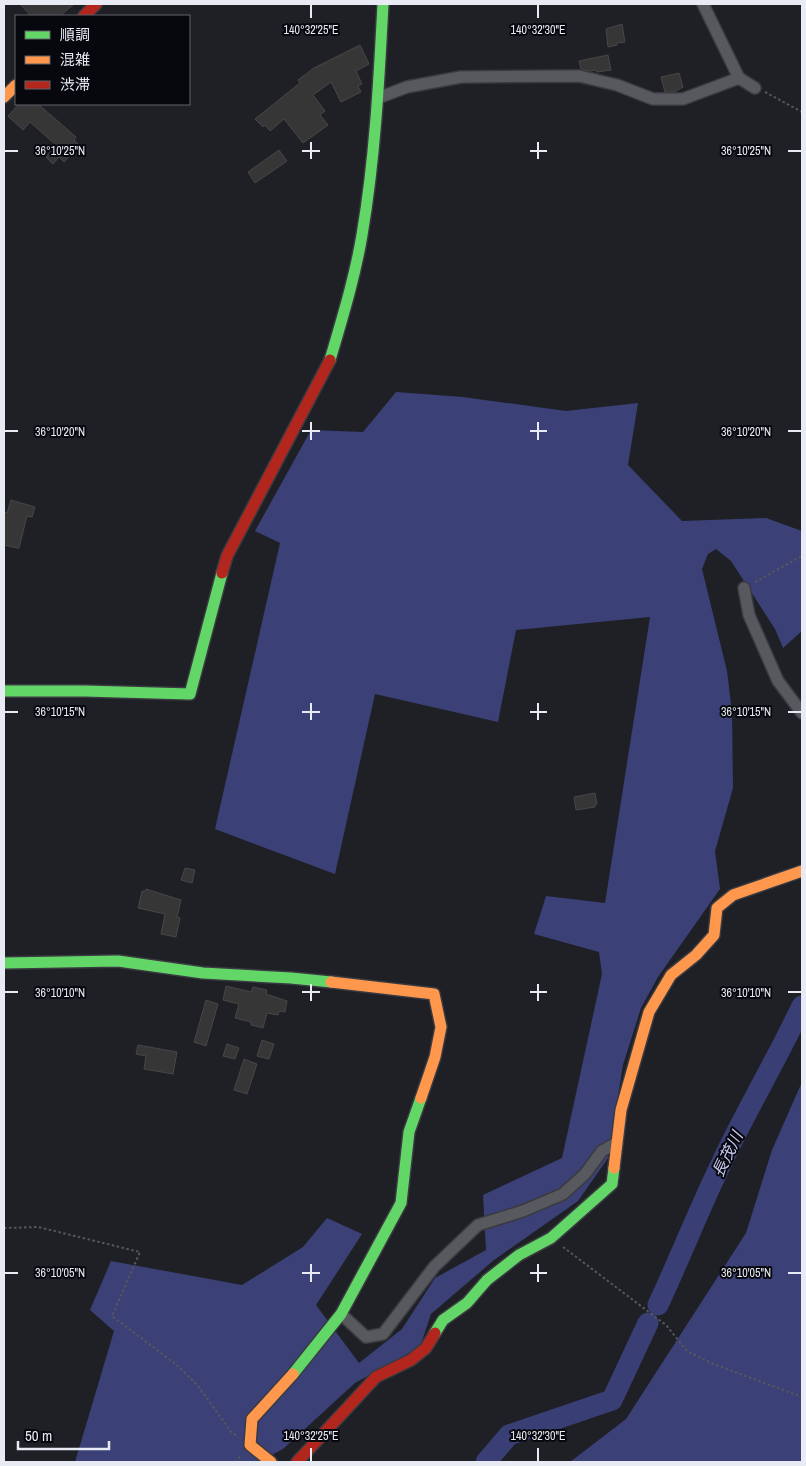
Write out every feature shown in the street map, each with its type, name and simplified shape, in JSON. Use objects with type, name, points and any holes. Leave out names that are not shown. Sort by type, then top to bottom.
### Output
[{"type":"street","points":[[85,15],[96,4]]},
{"type":"street","points":[[4,691],[190,694],[215,594],[227,556],[329,364],[346,306],[362,236],[370,179],[378,98],[383,4]]},
{"type":"street","points":[[703,4],[740,78],[755,88]]},
{"type":"street","points":[[378,98],[408,87],[461,78],[580,76],[617,85],[653,99],[683,99],[740,78]]},
{"type":"street","points":[[4,97],[15,86]]},
{"type":"street","points":[[744,588],[749,616],[778,681],[802,713]]},
{"type":"street","points":[[297,1462],[376,1378],[411,1360],[426,1348],[443,1320],[467,1303],[487,1280],[520,1255],[551,1238],[612,1184],[621,1110],[631,1071],[642,1041],[649,1012],[671,975],[696,955],[714,935],[717,908],[733,895],[802,872]]},
{"type":"street","points":[[4,962],[118,961],[203,973],[291,978],[434,994],[441,1027],[435,1057],[409,1132],[401,1203],[341,1314],[294,1373],[252,1419],[250,1445],[271,1462]]},
{"type":"street","points":[[341,1314],[366,1338],[383,1334],[434,1267],[478,1225],[523,1211],[563,1194],[585,1174],[602,1151],[616,1143]]},
{"type":"path","points":[[755,88],[802,112]]},
{"type":"path","points":[[744,588],[802,556]]},
{"type":"path","points":[[4,1228],[38,1226],[140,1252],[112,1316],[178,1366],[198,1386],[232,1433],[250,1445]]},
{"type":"path","points":[[551,1238],[666,1325],[687,1351],[711,1363],[802,1397]]},
{"type":"shaded area","points":[[396,392],[463,397],[566,411],[638,403],[628,465],[682,521],[766,518],[802,531],[802,631],[783,648],[775,629],[731,561],[716,549],[708,554],[702,569],[727,671],[732,712],[733,788],[715,851],[720,889],[658,977],[641,1008],[623,1065],[608,1158],[578,1201],[494,1260],[431,1314],[420,1347],[355,1383],[283,1449],[259,1462],[75,1462],[114,1331],[90,1310],[111,1261],[242,1285],[303,1247],[327,1218],[362,1234],[316,1305],[359,1363],[402,1329],[435,1278],[486,1250],[483,1195],[562,1158],[602,974],[599,952],[534,934],[546,896],[605,903],[650,617],[516,630],[498,722],[375,694],[335,874],[215,829],[280,543],[255,531],[311,430],[363,432]]},
{"type":"shaded area","points":[[802,1082],[802,1462],[570,1462],[626,1419],[746,1233],[772,1150]]},
{"type":"building","points":[[20,4],[74,4],[61,15],[30,15]]},
{"type":"building","points":[[622,24],[625,42],[608,47],[606,29]]},
{"type":"building","points":[[360,45],[369,64],[356,71],[362,84],[358,86],[361,92],[341,102],[331,82],[313,95],[325,111],[320,115],[328,125],[303,143],[284,119],[270,131],[265,125],[263,127],[255,119],[300,83],[298,80],[314,68]]},
{"type":"building","points":[[608,55],[611,70],[597,72],[596,70],[581,69],[579,61]]},
{"type":"building","points":[[679,73],[683,87],[674,92],[665,92],[661,77]]},
{"type":"building","points":[[18,105],[39,105],[76,137],[74,140],[79,145],[64,162],[59,157],[53,164],[46,157],[56,145],[30,122],[23,130],[8,116]]},
{"type":"building","points":[[279,150],[287,161],[255,183],[248,172]]},
{"type":"building","points":[[11,500],[35,507],[32,517],[27,516],[19,548],[4,545],[4,512],[7,513]]},
{"type":"building","points":[[595,793],[597,804],[595,807],[576,810],[574,797]]},
{"type":"building","points":[[185,868],[195,870],[192,883],[181,880]]},
{"type":"building","points":[[146,889],[181,900],[177,917],[180,918],[176,937],[161,934],[165,914],[138,908],[142,891]]},
{"type":"building","points":[[226,986],[251,992],[253,987],[267,990],[266,994],[287,1001],[285,1012],[279,1011],[278,1015],[267,1013],[263,1028],[251,1025],[251,1022],[235,1018],[239,1004],[223,1000]]},
{"type":"building","points":[[206,1000],[218,1004],[206,1046],[194,1042]]},
{"type":"building","points":[[262,1040],[274,1044],[269,1059],[257,1056]]},
{"type":"building","points":[[227,1044],[239,1048],[235,1059],[223,1056]]},
{"type":"building","points":[[138,1045],[177,1052],[173,1074],[144,1069],[146,1056],[136,1054]]},
{"type":"building","points":[[244,1059],[257,1064],[247,1094],[234,1090]]},
{"type":"waterway","name":"長茂川","points":[[658,1305],[722,1162],[802,1006]]},
{"type":"waterway","name":"長茂川","points":[[486,1462],[509,1435],[612,1400],[648,1323]]},
{"type":"traffic: fast","points":[[330,360],[348,298],[362,235],[376,120],[383,4]]},
{"type":"traffic: fast","points":[[4,691],[190,694],[222,573]]},
{"type":"traffic: fast","points":[[4,963],[118,961],[203,973],[331,982]]},
{"type":"traffic: fast","points":[[293,1374],[341,1314],[401,1203],[409,1132],[421,1098]]},
{"type":"traffic: fast","points":[[435,1333],[443,1320],[467,1303],[487,1280],[519,1255],[551,1238],[612,1184],[614,1168]]},
{"type":"traffic: slow","points":[[4,97],[15,86]]},
{"type":"traffic: slow","points":[[614,1168],[621,1110],[649,1012],[671,975],[696,955],[714,935],[717,908],[733,895],[802,871]]},
{"type":"traffic: slow","points":[[331,982],[434,994],[441,1027],[435,1057],[421,1098]]},
{"type":"traffic: slow","points":[[271,1462],[250,1445],[252,1419],[293,1374]]},
{"type":"traffic: jam","points":[[85,15],[96,4]]},
{"type":"traffic: jam","points":[[222,573],[227,556],[330,360]]},
{"type":"traffic: jam","points":[[297,1462],[376,1377],[411,1360],[426,1348],[435,1333]]}]
